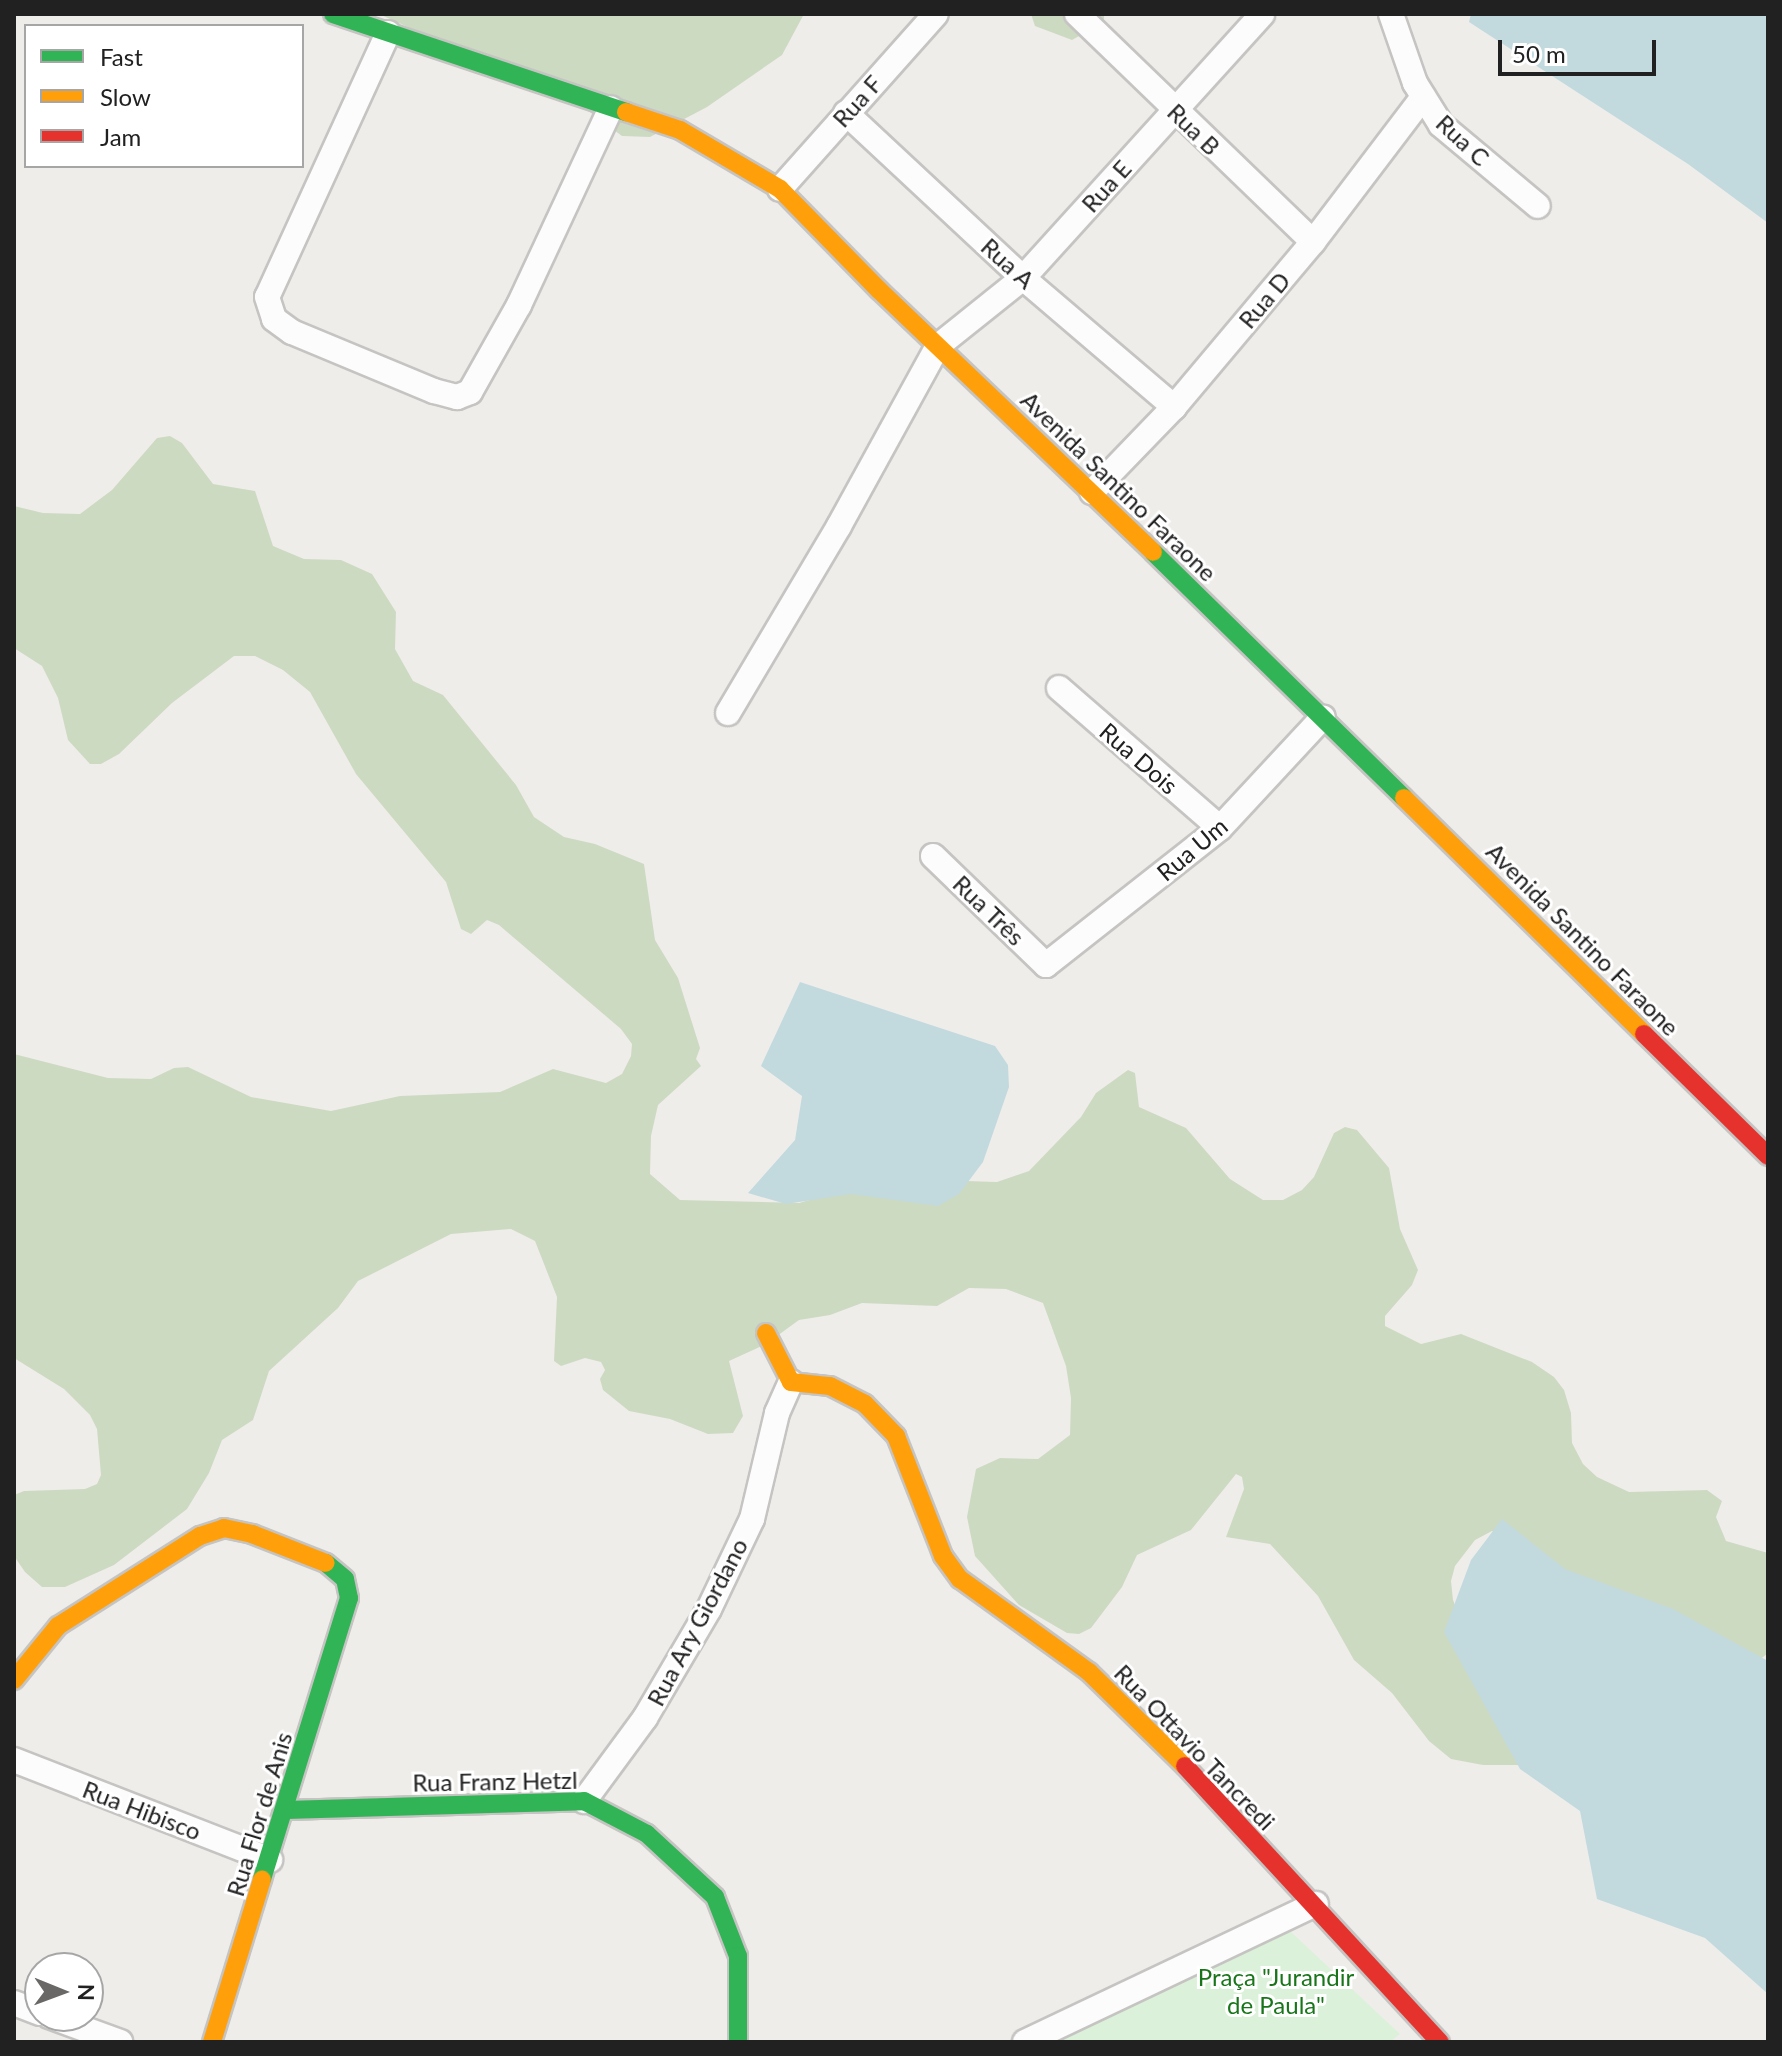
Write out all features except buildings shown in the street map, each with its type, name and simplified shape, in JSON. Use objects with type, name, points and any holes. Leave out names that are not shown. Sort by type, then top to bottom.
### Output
[{"type":"street","name":"Avenida Santino Faraone","points":[[333,14],[680,130],[780,189],[938,346],[1323,717],[1768,1156]]},
{"type":"street","name":"Rua F","points":[[780,189],[936,14]]},
{"type":"street","name":"Rua B","points":[[1077,14],[1313,242]]},
{"type":"street","name":"Rua E","points":[[938,346],[1023,278],[1262,14]]},
{"type":"street","name":"Rua C","points":[[1391,14],[1415,83],[1441,125],[1538,206]]},
{"type":"street","points":[[388,33],[267,297],[274,319],[292,332],[434,391],[457,397],[470,392],[519,305],[611,108]]},
{"type":"street","name":"Rua D","points":[[1092,492],[1174,407],[1313,242],[1423,97]]},
{"type":"street","name":"Rua A","points":[[846,113],[1023,278],[1174,407]]},
{"type":"street","points":[[728,713],[839,526],[938,346]]},
{"type":"street","name":"Rua Dois","points":[[1059,688],[1220,828]]},
{"type":"street","name":"Rua Um","points":[[1046,965],[1220,828],[1323,717]]},
{"type":"street","name":"Rua Três","points":[[933,856],[1046,965]]},
{"type":"street","points":[[766,1333],[791,1382]]},
{"type":"street","name":"Rua Ary Giordano","points":[[584,1801],[645,1718],[709,1609],[752,1519],[777,1413],[791,1382]]},
{"type":"street","name":"Rua Ottavio Tancredi","points":[[791,1382],[830,1386],[865,1404],[896,1436],[943,1556],[960,1579],[1089,1672],[1165,1745],[1316,1904],[1435,2041]]},
{"type":"street","name":"Rua Flor de Anis","points":[[14,1680],[58,1626],[200,1536],[224,1528],[238,1530],[331,1565],[345,1579],[349,1598],[212,2042]]},
{"type":"street","name":"Rua Hibisco","points":[[14,1760],[270,1860]]},
{"type":"street","name":"Rua Franz Hetzl","points":[[286,1810],[584,1801],[647,1834],[715,1897],[730,1928],[738,1956],[738,2042]]},
{"type":"street","points":[[1025,2042],[1316,1904]]},
{"type":"street","points":[[93,2032],[120,2042]]},
{"type":"green space","points":[[379,14],[804,14],[782,55],[707,107],[650,137],[622,136],[579,104]]},
{"type":"green space","points":[[1031,14],[1104,14],[1104,22],[1072,40],[1035,26]]},
{"type":"green space","points":[[170,436],[182,443],[213,484],[255,491],[273,546],[304,559],[341,560],[372,574],[396,612],[395,649],[413,681],[443,695],[516,785],[534,817],[564,837],[595,844],[644,864],[655,940],[678,978],[700,1048],[696,1059],[701,1066],[658,1105],[651,1136],[650,1174],[680,1200],[799,1203],[837,1192],[936,1180],[997,1182],[1029,1171],[1081,1117],[1096,1093],[1128,1070],[1135,1073],[1139,1107],[1186,1128],[1230,1179],[1263,1200],[1283,1200],[1302,1190],[1314,1177],[1334,1133],[1345,1127],[1357,1130],[1389,1168],[1400,1229],[1418,1270],[1412,1285],[1385,1316],[1385,1326],[1421,1344],[1461,1334],[1532,1362],[1554,1377],[1564,1390],[1571,1413],[1572,1443],[1583,1464],[1597,1477],[1629,1492],[1707,1490],[1722,1501],[1716,1517],[1726,1541],[1768,1553],[1767,1654],[1735,1678],[1502,1533],[1492,1531],[1475,1540],[1455,1566],[1451,1581],[1453,1600],[1474,1654],[1540,1765],[1483,1765],[1451,1759],[1429,1741],[1392,1693],[1354,1660],[1318,1596],[1270,1544],[1226,1537],[1244,1489],[1242,1477],[1236,1474],[1191,1530],[1137,1555],[1122,1587],[1091,1628],[1079,1634],[1067,1633],[1019,1605],[975,1556],[967,1517],[976,1469],[1000,1458],[1038,1459],[1070,1435],[1071,1398],[1066,1366],[1043,1303],[1006,1289],[969,1288],[937,1306],[862,1303],[830,1315],[799,1320],[766,1344],[729,1361],[743,1416],[733,1433],[708,1434],[670,1419],[629,1411],[603,1390],[600,1379],[605,1370],[601,1362],[585,1358],[561,1366],[554,1361],[557,1297],[535,1241],[511,1229],[451,1234],[358,1281],[338,1308],[269,1371],[253,1420],[222,1440],[209,1473],[187,1509],[114,1565],[65,1587],[42,1587],[25,1572],[14,1556],[14,1495],[24,1491],[85,1489],[97,1484],[101,1475],[97,1429],[90,1415],[64,1389],[14,1358],[14,1054],[108,1078],[151,1079],[174,1068],[188,1067],[251,1097],[331,1111],[400,1096],[500,1092],[553,1069],[606,1083],[622,1074],[631,1056],[632,1044],[621,1029],[499,925],[487,920],[471,934],[461,929],[446,882],[356,774],[310,692],[283,670],[255,656],[234,656],[172,703],[119,754],[101,764],[90,764],[68,740],[58,698],[42,666],[14,648],[14,506],[43,513],[80,514],[112,490],[157,438]]},
{"type":"green space","name":"Praça \"Jurandir de Paula\"","points":[[1289,1930],[1400,2034],[1390,2042],[1056,2042]]},
{"type":"water","points":[[1471,14],[1768,14],[1768,223],[1688,164],[1469,22]]},
{"type":"water","points":[[800,982],[995,1046],[1008,1065],[1009,1087],[983,1162],[959,1194],[938,1206],[851,1194],[786,1204],[748,1193],[795,1140],[802,1096],[761,1066]]},
{"type":"water","points":[[1502,1519],[1565,1569],[1673,1609],[1768,1661],[1768,1994],[1705,1938],[1597,1899],[1580,1811],[1520,1769],[1444,1632],[1471,1560]]},
{"type":"traffic: fast","points":[[333,14],[626,112]]},
{"type":"traffic: fast","points":[[1153,552],[1404,798]]},
{"type":"traffic: fast","points":[[262,1879],[349,1598],[345,1579],[326,1563]]},
{"type":"traffic: fast","points":[[286,1810],[584,1801],[647,1834],[715,1897],[738,1956],[738,2042]]},
{"type":"traffic: slow","points":[[626,112],[680,130],[780,189],[879,290],[1153,552]]},
{"type":"traffic: slow","points":[[1404,798],[1644,1034]]},
{"type":"traffic: slow","points":[[766,1333],[791,1382],[830,1386],[865,1404],[896,1436],[943,1556],[960,1579],[1089,1672],[1185,1766]]},
{"type":"traffic: slow","points":[[14,1680],[58,1626],[200,1536],[224,1528],[252,1534],[326,1563]]},
{"type":"traffic: slow","points":[[212,2042],[262,1879]]},
{"type":"traffic: jam","points":[[1644,1034],[1768,1156]]},
{"type":"traffic: jam","points":[[1185,1766],[1440,2042]]}]
